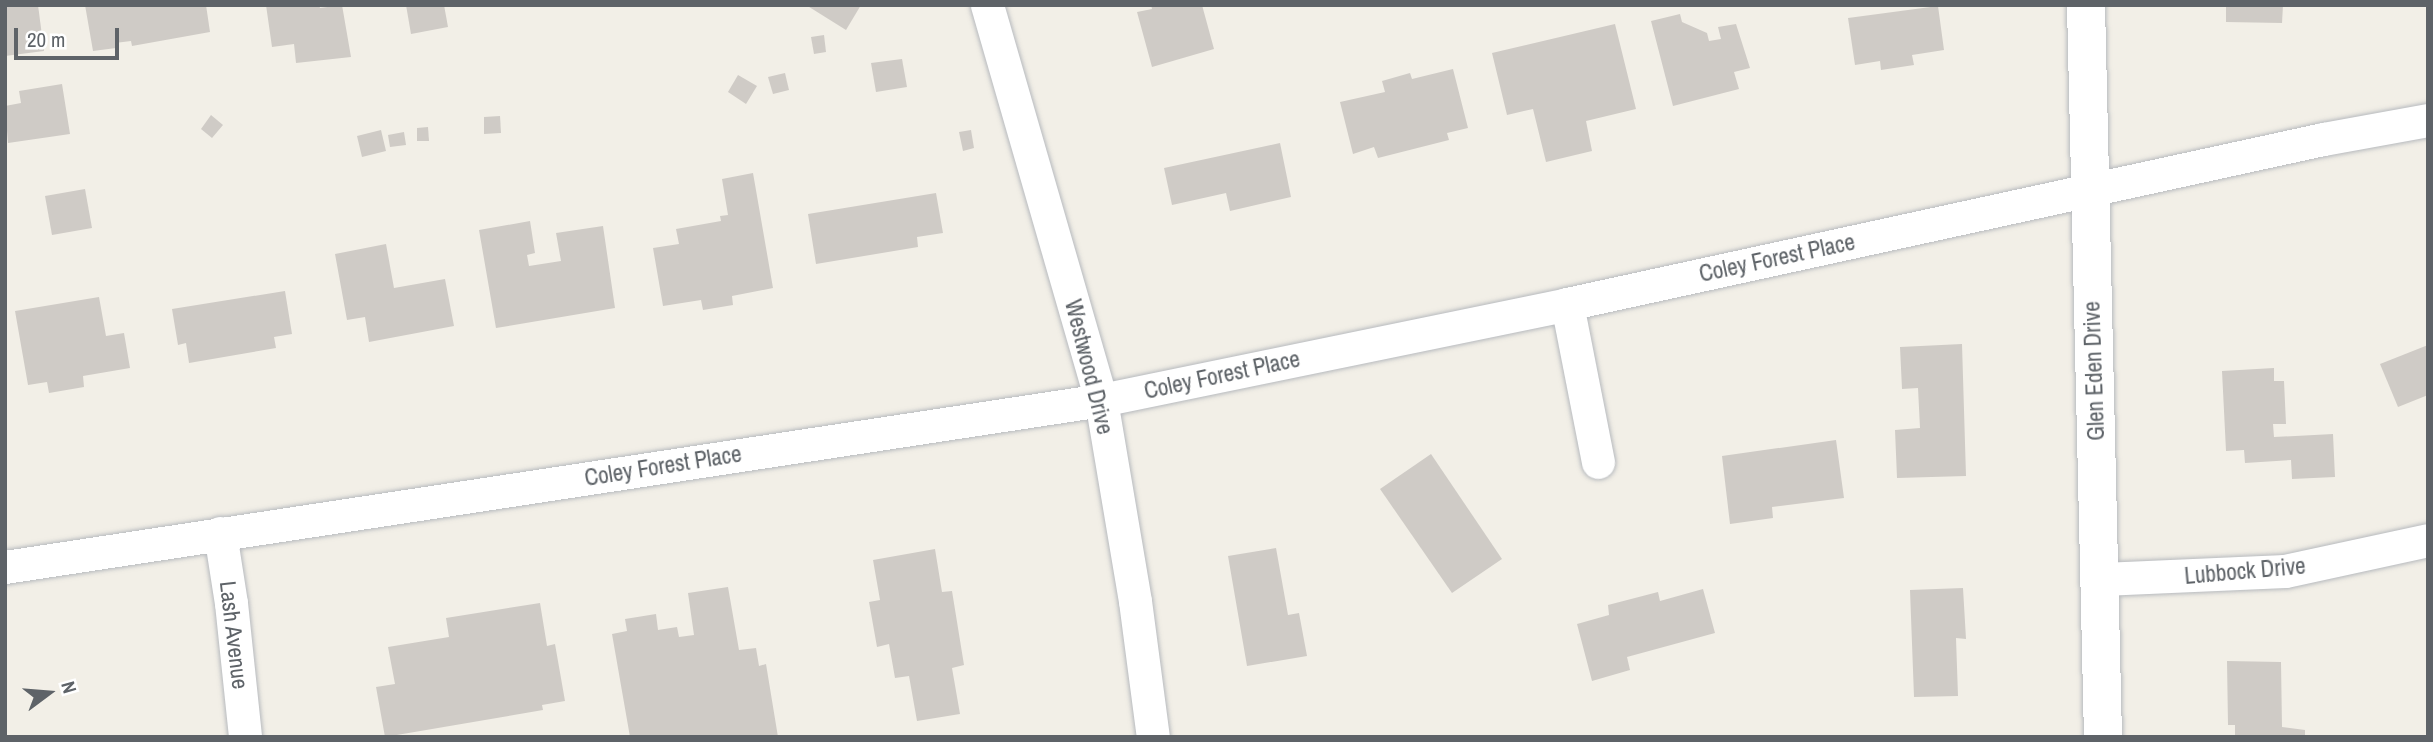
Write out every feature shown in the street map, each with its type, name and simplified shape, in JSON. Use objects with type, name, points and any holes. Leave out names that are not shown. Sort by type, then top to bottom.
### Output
[{"type":"main road","name":"Glen Eden Drive","points":[[2086,5],[2089,190],[2102,579],[2103,737]]},
{"type":"street","name":"Westwood Drive","points":[[987,5],[1101,400],[1135,601],[1153,737]]},
{"type":"street","name":"Coley Forest Place","points":[[5,567],[1101,400],[1567,304],[2089,190],[2428,120]]},
{"type":"street","points":[[1567,304],[1598,462]]},
{"type":"street","name":"Lash Avenue","points":[[220,533],[231,603],[245,737]]},
{"type":"street","name":"Lubbock Drive","points":[[2102,579],[2285,571],[2428,540]]},
{"type":"building","points":[[5,5],[38,5],[44,51],[5,56]]},
{"type":"building","points":[[85,5],[206,5],[210,32],[132,46],[131,41],[115,43],[116,48],[93,51]]},
{"type":"building","points":[[266,5],[319,5],[320,8],[342,5],[351,57],[296,63],[294,44],[272,47]]},
{"type":"building","points":[[406,5],[444,5],[448,27],[411,34]]},
{"type":"building","points":[[806,5],[861,5],[846,30]]},
{"type":"building","points":[[1151,5],[1202,5],[1214,49],[1152,67],[1137,12],[1152,9]]},
{"type":"building","points":[[2226,5],[2283,5],[2282,23],[2226,22]]},
{"type":"building","points":[[1938,6],[1944,50],[1912,55],[1914,65],[1881,70],[1880,61],[1855,65],[1848,18]]},
{"type":"building","points":[[1680,14],[1682,22],[1707,33],[1709,41],[1721,39],[1718,27],[1736,24],[1750,68],[1734,72],[1739,89],[1673,106],[1651,21]]},
{"type":"building","points":[[1615,24],[1636,109],[1586,121],[1592,151],[1546,162],[1533,109],[1507,115],[1492,53]]},
{"type":"building","points":[[824,35],[826,52],[814,54],[811,37]]},
{"type":"building","points":[[902,59],[907,87],[876,92],[871,63]]},
{"type":"building","points":[[1453,69],[1468,128],[1447,133],[1449,140],[1378,158],[1374,147],[1353,154],[1340,102],[1385,92],[1382,81],[1410,73],[1412,79]]},
{"type":"building","points":[[785,73],[789,90],[773,94],[768,77]]},
{"type":"building","points":[[738,75],[757,86],[746,104],[728,92]]},
{"type":"building","points":[[62,84],[70,134],[8,143],[5,106],[21,103],[19,91]]},
{"type":"building","points":[[211,115],[223,125],[212,138],[201,129]]},
{"type":"building","points":[[500,116],[501,133],[484,134],[484,117]]},
{"type":"building","points":[[428,127],[429,141],[417,141],[417,128]]},
{"type":"building","points":[[381,130],[386,151],[362,157],[357,136]]},
{"type":"building","points":[[971,130],[974,148],[963,151],[959,132]]},
{"type":"building","points":[[404,132],[406,145],[390,147],[388,135]]},
{"type":"building","points":[[1280,143],[1291,197],[1230,211],[1226,193],[1172,205],[1164,168]]},
{"type":"building","points":[[753,173],[773,288],[732,296],[733,305],[703,310],[701,300],[663,306],[653,248],[679,244],[676,229],[721,221],[720,216],[728,215],[722,179]]},
{"type":"building","points":[[85,189],[92,228],[52,235],[45,196]]},
{"type":"building","points":[[936,193],[943,233],[917,237],[918,247],[816,264],[808,214]]},
{"type":"building","points":[[530,221],[535,253],[527,255],[529,266],[561,261],[556,233],[603,226],[615,308],[496,328],[479,230]]},
{"type":"building","points":[[386,244],[394,288],[445,279],[454,326],[369,342],[365,317],[347,320],[335,254]]},
{"type":"building","points":[[285,291],[292,334],[274,337],[276,348],[189,363],[186,343],[178,345],[172,309]]},
{"type":"building","points":[[99,297],[106,336],[124,333],[130,368],[83,376],[84,387],[49,393],[47,382],[28,385],[15,311]]},
{"type":"building","points":[[1962,344],[1966,476],[1897,478],[1895,430],[1920,428],[1918,388],[1902,389],[1900,347]]},
{"type":"building","points":[[2428,345],[2428,395],[2398,407],[2380,364]]},
{"type":"building","points":[[2274,368],[2274,381],[2284,381],[2286,424],[2273,424],[2274,437],[2333,434],[2335,477],[2292,479],[2291,460],[2245,463],[2244,450],[2226,451],[2222,371]]},
{"type":"building","points":[[1836,440],[1844,498],[1772,507],[1773,518],[1730,524],[1722,456]]},
{"type":"building","points":[[1431,454],[1502,559],[1452,593],[1380,489]]},
{"type":"building","points":[[1276,548],[1288,615],[1299,613],[1307,656],[1247,666],[1228,556]]},
{"type":"building","points":[[935,549],[942,592],[952,591],[964,665],[952,668],[960,714],[917,721],[909,676],[895,678],[889,644],[877,647],[869,602],[880,600],[873,560]]},
{"type":"building","points":[[728,587],[739,650],[756,648],[759,666],[766,664],[778,737],[630,737],[612,634],[627,631],[625,619],[656,614],[658,630],[677,627],[679,637],[694,635],[688,593]]},
{"type":"building","points":[[1963,588],[1966,639],[1956,638],[1958,696],[1914,697],[1910,590]]},
{"type":"building","points":[[1703,589],[1715,633],[1627,657],[1630,670],[1592,681],[1577,624],[1609,615],[1608,605],[1658,592],[1660,601]]},
{"type":"building","points":[[540,603],[547,646],[555,644],[565,701],[542,705],[543,710],[385,737],[376,687],[395,684],[388,647],[449,637],[446,618]]},
{"type":"building","points":[[2227,661],[2281,662],[2282,727],[2305,730],[2305,737],[2235,737],[2235,725],[2228,725]]}]
